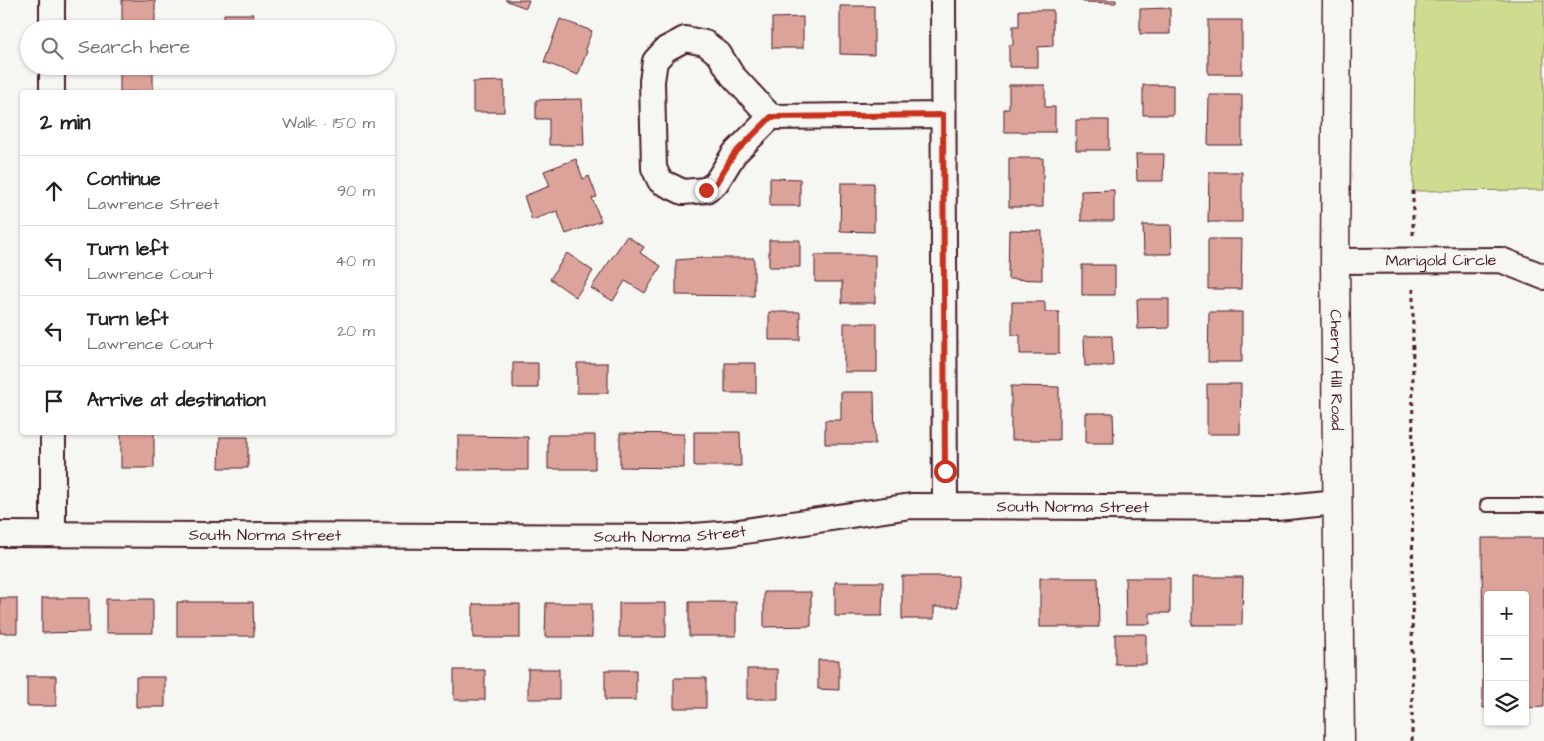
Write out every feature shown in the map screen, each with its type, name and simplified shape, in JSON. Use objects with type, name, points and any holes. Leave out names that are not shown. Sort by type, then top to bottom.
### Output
[{"type":"main road","name":"Cherry Hill Road","points":[[1337,0],[1336,261],[1340,741]]},
{"type":"street","points":[[52,0],[52,20]]},
{"type":"street","points":[[943,0],[945,504]]},
{"type":"street","points":[[771,117],[732,75],[719,54],[704,43],[685,39],[666,49],[655,61],[652,81],[654,168],[660,181],[683,192],[706,190],[716,183],[734,154],[771,117],[943,115]]},
{"type":"street","points":[[52,75],[52,90]]},
{"type":"street","name":"Marigold Circle","points":[[1336,261],[1500,260],[1544,277]]},
{"type":"street","points":[[53,435],[53,534]]},
{"type":"street","name":"South Norma Street","points":[[0,534],[682,537],[732,533],[911,506],[945,504],[1276,508],[1337,502]]},
{"type":"lane","points":[[1487,506],[1544,505]]},
{"type":"path","points":[[1412,741],[1413,191]]},
{"type":"green space","points":[[1416,0],[1544,0],[1544,190],[1413,191]]},
{"type":"building","points":[[122,0],[155,0],[155,20],[122,20]]},
{"type":"building","points":[[505,0],[529,0],[526,8]]},
{"type":"building","points":[[1083,0],[1116,0],[1116,3],[1083,2]]},
{"type":"building","points":[[840,6],[874,6],[874,55],[840,54]]},
{"type":"building","points":[[1170,8],[1170,34],[1140,34],[1140,9]]},
{"type":"building","points":[[1019,10],[1053,10],[1053,46],[1038,47],[1038,67],[1009,67],[1009,45],[1013,45],[1013,26],[1019,26]]},
{"type":"building","points":[[224,14],[253,14],[253,20],[224,20]]},
{"type":"building","points":[[803,17],[803,48],[772,48],[772,18]]},
{"type":"building","points":[[560,19],[592,31],[578,75],[544,62]]},
{"type":"building","points":[[1208,20],[1242,20],[1242,74],[1208,74]]},
{"type":"building","points":[[120,75],[153,75],[153,90],[120,90]]},
{"type":"building","points":[[504,81],[504,112],[473,112],[473,82]]},
{"type":"building","points":[[1009,85],[1045,85],[1045,107],[1055,107],[1055,132],[1004,132],[1004,109],[1009,109]]},
{"type":"building","points":[[1143,85],[1173,85],[1173,115],[1143,115]]},
{"type":"building","points":[[1209,95],[1242,95],[1242,145],[1208,145]]},
{"type":"building","points":[[582,99],[584,145],[549,145],[549,119],[536,119],[536,100]]},
{"type":"building","points":[[1076,120],[1109,120],[1109,150],[1076,150]]},
{"type":"building","points":[[1136,154],[1164,154],[1163,181],[1137,181]]},
{"type":"building","points":[[1009,158],[1043,158],[1043,207],[1009,207]]},
{"type":"building","points":[[576,159],[583,179],[589,176],[597,197],[592,198],[601,221],[566,234],[557,211],[532,220],[524,196],[550,186],[544,171]]},
{"type":"building","points":[[1209,172],[1242,172],[1242,222],[1208,222]]},
{"type":"building","points":[[770,178],[800,179],[800,206],[770,206]]},
{"type":"building","points":[[841,183],[874,183],[874,232],[840,231]]},
{"type":"building","points":[[1114,190],[1114,221],[1081,221],[1081,191]]},
{"type":"building","points":[[1143,225],[1171,225],[1172,254],[1144,254]]},
{"type":"building","points":[[1009,230],[1042,231],[1042,280],[1008,279]]},
{"type":"building","points":[[627,236],[644,247],[640,253],[661,266],[645,293],[625,281],[613,301],[591,288]]},
{"type":"building","points":[[1208,239],[1242,239],[1241,289],[1208,289]]},
{"type":"building","points":[[769,240],[800,240],[800,267],[769,267]]},
{"type":"building","points":[[567,253],[593,271],[576,297],[550,279]]},
{"type":"building","points":[[815,255],[875,255],[875,303],[842,303],[842,282],[815,282]]},
{"type":"building","points":[[754,258],[754,296],[676,295],[676,260]]},
{"type":"building","points":[[1082,265],[1115,265],[1115,295],[1082,295]]},
{"type":"building","points":[[1137,299],[1169,299],[1169,328],[1138,329]]},
{"type":"building","points":[[1012,302],[1045,302],[1045,312],[1059,312],[1059,354],[1020,354],[1020,335],[1012,335]]},
{"type":"building","points":[[769,312],[800,312],[800,340],[769,340]]},
{"type":"building","points":[[1209,312],[1242,312],[1242,362],[1208,362]]},
{"type":"building","points":[[844,323],[877,323],[877,372],[844,372]]},
{"type":"building","points":[[1084,336],[1112,336],[1113,366],[1085,366]]},
{"type":"building","points":[[513,363],[538,363],[538,388],[513,388]]},
{"type":"building","points":[[577,363],[608,363],[608,393],[577,393]]},
{"type":"building","points":[[725,363],[756,363],[756,393],[725,393]]},
{"type":"building","points":[[1207,384],[1241,384],[1240,434],[1207,434]]},
{"type":"building","points":[[1011,386],[1059,387],[1059,440],[1011,440]]},
{"type":"building","points":[[841,392],[874,392],[875,444],[825,444],[825,420],[841,420]]},
{"type":"building","points":[[1086,413],[1113,413],[1114,443],[1086,443]]},
{"type":"building","points":[[694,432],[740,432],[741,466],[694,466]]},
{"type":"building","points":[[620,433],[684,434],[684,468],[620,467]]},
{"type":"building","points":[[121,435],[154,435],[154,468],[121,468]]},
{"type":"building","points":[[548,435],[595,435],[595,469],[548,469]]},
{"type":"building","points":[[458,436],[528,437],[528,470],[458,470]]},
{"type":"building","points":[[220,437],[248,437],[248,468],[219,468]]},
{"type":"building","points":[[1482,538],[1544,538],[1544,707],[1529,708],[1529,591],[1484,591],[1483,708]]},
{"type":"building","points":[[902,576],[958,576],[958,607],[934,607],[934,619],[902,619]]},
{"type":"building","points":[[1192,577],[1243,577],[1242,625],[1192,625]]},
{"type":"building","points":[[1040,578],[1098,578],[1099,627],[1040,627]]},
{"type":"building","points":[[1125,578],[1170,578],[1170,613],[1150,613],[1150,624],[1126,624]]},
{"type":"building","points":[[835,582],[883,582],[882,616],[835,616]]},
{"type":"building","points":[[764,592],[811,592],[811,626],[764,627]]},
{"type":"building","points":[[0,598],[17,598],[17,633],[0,633]]},
{"type":"building","points":[[42,598],[89,598],[89,632],[42,633]]},
{"type":"building","points":[[106,599],[153,599],[153,633],[106,633]]},
{"type":"building","points":[[177,602],[253,602],[254,636],[177,636]]},
{"type":"building","points":[[689,602],[736,602],[736,636],[689,636]]},
{"type":"building","points":[[546,603],[592,603],[592,637],[545,637]]},
{"type":"building","points":[[619,603],[666,603],[666,637],[619,637]]},
{"type":"building","points":[[473,604],[520,604],[520,638],[473,638]]},
{"type":"building","points":[[1115,634],[1146,634],[1146,664],[1115,664]]},
{"type":"building","points":[[818,660],[839,660],[839,690],[818,689]]},
{"type":"building","points":[[528,669],[559,669],[559,699],[528,699]]},
{"type":"building","points":[[747,669],[778,669],[778,699],[747,699]]},
{"type":"building","points":[[454,670],[485,670],[485,700],[454,700]]},
{"type":"building","points":[[605,670],[636,670],[636,700],[605,700]]},
{"type":"building","points":[[27,676],[56,676],[56,706],[27,706]]},
{"type":"building","points":[[136,677],[165,677],[165,707],[136,707]]},
{"type":"building","points":[[674,678],[706,678],[706,708],[674,708]]},
{"type":"route","points":[[706,190],[716,183],[734,154],[771,117],[943,115],[945,471]]}]
